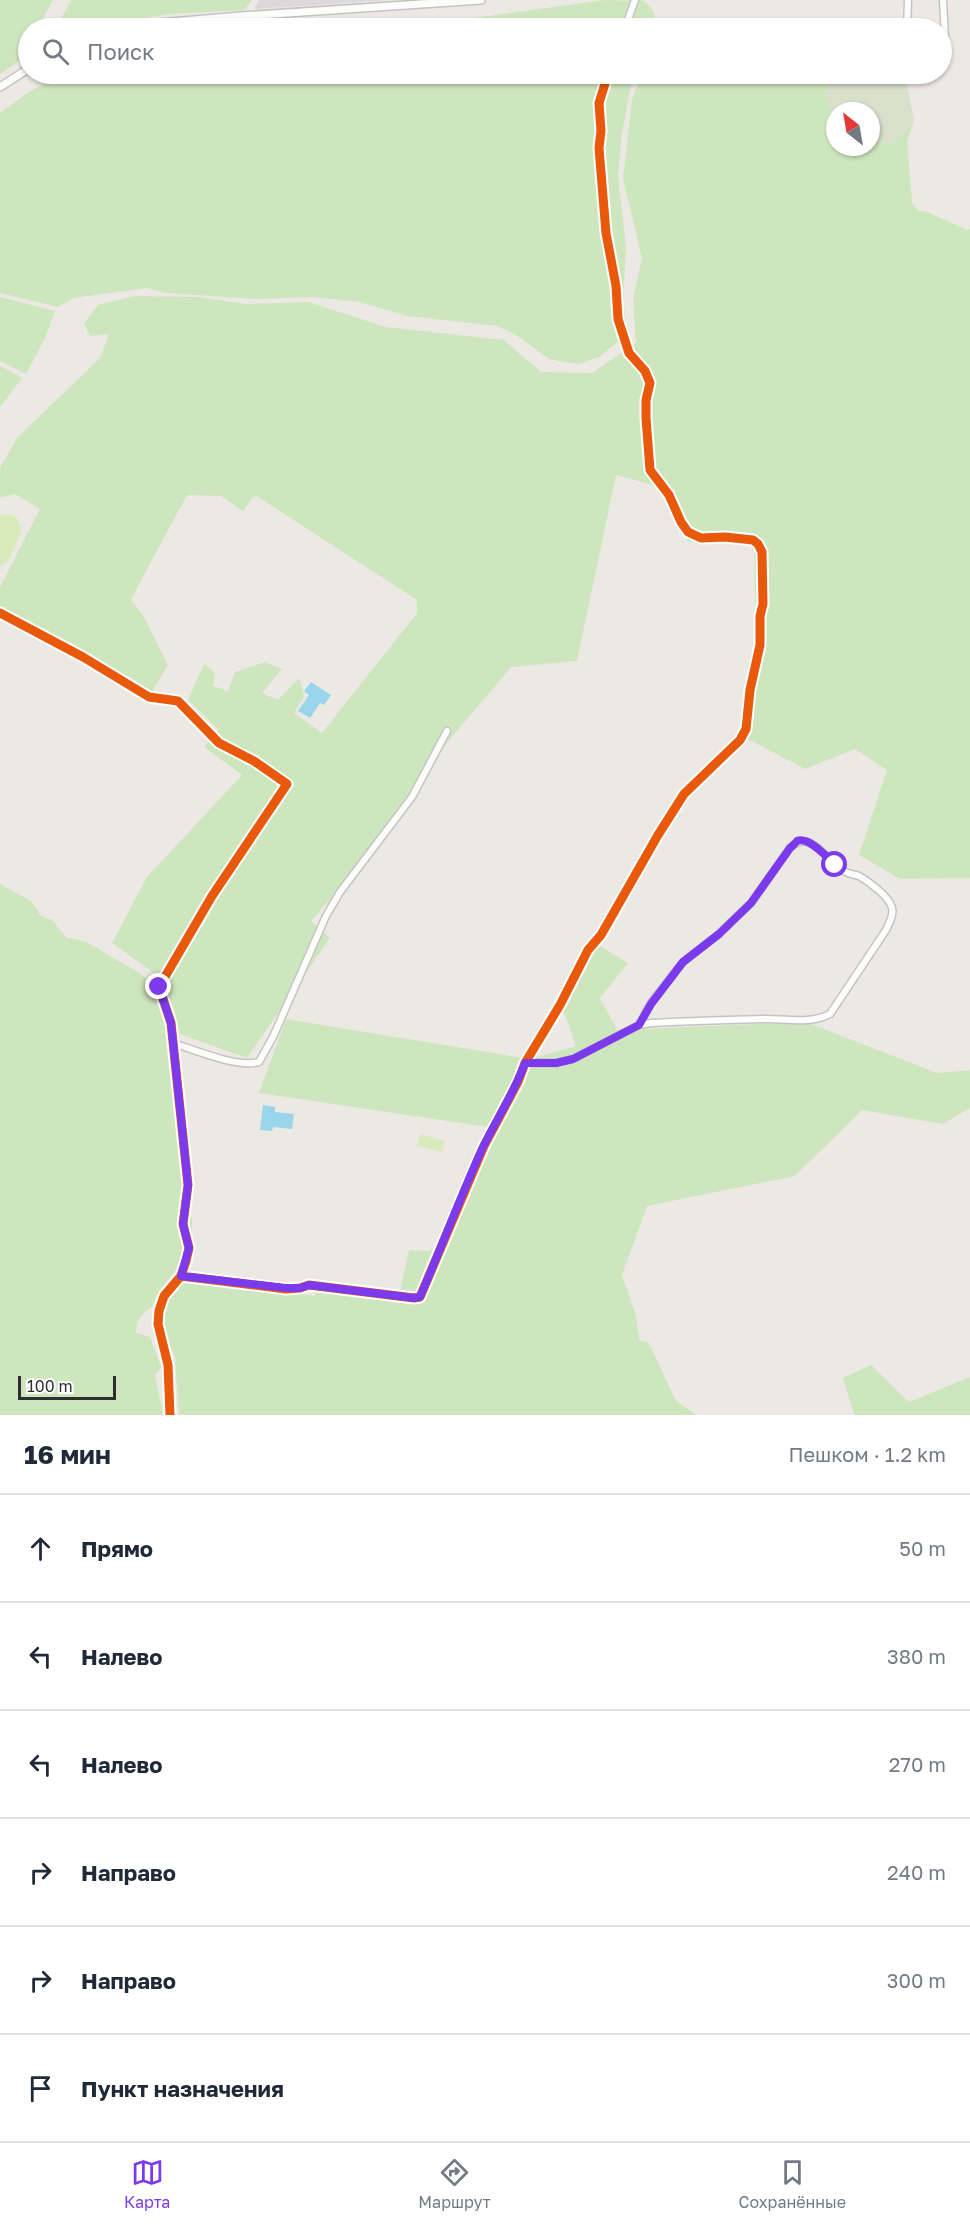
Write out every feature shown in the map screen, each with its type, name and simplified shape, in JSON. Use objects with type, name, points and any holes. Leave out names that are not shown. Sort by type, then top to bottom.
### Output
[{"type":"street","points":[[217,18],[481,0]]},
{"type":"street","points":[[629,18],[635,0]]},
{"type":"street","points":[[907,18],[908,0]]},
{"type":"street","points":[[943,0],[944,18]]},
{"type":"street","points":[[0,87],[18,75]]},
{"type":"street","points":[[181,1276],[286,1288],[300,1288],[309,1285],[420,1297],[484,1146],[518,1082],[525,1063],[560,1005],[588,950],[601,935],[658,835],[684,795],[740,740],[746,729],[750,690],[760,645],[760,616],[763,604],[762,552],[758,544],[747,539],[700,538],[688,532],[669,495],[650,470],[646,400],[650,382],[645,371],[629,353],[618,319],[616,286],[606,233],[599,148],[601,131],[599,103],[605,84]]},
{"type":"street","points":[[0,613],[83,657],[149,697],[178,701],[219,743],[254,761],[287,784],[212,896],[159,987],[171,1023],[188,1185],[183,1224],[189,1248],[181,1276],[164,1296],[159,1311],[158,1324],[168,1365],[170,1415]]},
{"type":"street","points":[[173,1043],[234,1061],[250,1064],[259,1062],[273,1038],[326,915],[340,892],[412,797],[447,731]]},
{"type":"street","points":[[525,1063],[556,1063],[573,1059],[639,1025],[767,1019],[812,1020],[824,1017],[830,1014],[886,930],[892,915],[890,902],[863,878],[844,872],[816,846],[802,840],[797,841],[751,903],[719,934],[683,962],[651,1004],[639,1025]]},
{"type":"shaded area","points":[[259,0],[391,0],[254,9]]},
{"type":"green space","points":[[0,0],[53,0],[43,18],[18,18],[18,62],[0,74]]},
{"type":"green space","points":[[71,0],[252,0],[244,10],[170,14],[144,18],[61,18]]},
{"type":"green space","points":[[605,0],[644,1],[654,13],[654,18],[473,18]]},
{"type":"green space","points":[[43,84],[631,84],[622,133],[618,176],[626,248],[623,299],[627,327],[618,342],[599,357],[579,364],[549,359],[516,335],[497,326],[407,316],[360,302],[313,297],[257,299],[165,293],[147,288],[74,298],[58,307],[0,293],[0,113]]},
{"type":"green space","points":[[639,84],[827,84],[826,156],[880,156],[880,140],[890,145],[913,124],[907,141],[912,203],[918,211],[925,211],[967,230],[970,229],[970,878],[900,879],[859,855],[887,770],[855,749],[805,769],[740,735],[747,678],[756,642],[754,544],[688,542],[659,487],[616,475],[577,661],[511,667],[446,744],[395,825],[311,921],[330,938],[247,1058],[180,1034],[154,973],[112,943],[147,877],[242,775],[204,747],[219,730],[188,700],[204,664],[215,673],[213,686],[228,691],[235,672],[265,662],[282,669],[262,693],[278,700],[299,678],[304,696],[294,713],[322,733],[417,613],[417,600],[255,495],[243,511],[221,496],[187,495],[131,599],[144,617],[168,665],[151,693],[139,683],[0,609],[0,587],[40,509],[15,494],[0,498],[0,468],[17,438],[100,358],[109,334],[90,336],[84,324],[98,305],[135,296],[198,297],[246,304],[308,302],[386,327],[504,340],[541,372],[592,373],[636,343],[633,299],[642,258],[623,179],[632,99]]},
{"type":"green space","points":[[828,84],[907,84],[914,120],[913,124],[890,145],[880,140],[880,102],[829,102]]},
{"type":"green space","points":[[0,297],[55,311],[44,340],[26,374],[0,361]]},
{"type":"green space","points":[[0,366],[22,378],[0,407]]},
{"type":"green space","points":[[8,514],[17,518],[22,531],[9,560],[0,566],[0,515]]},
{"type":"green space","points":[[0,884],[31,901],[41,916],[52,920],[67,938],[91,945],[143,975],[151,983],[160,1000],[168,1024],[180,1115],[183,1211],[192,1218],[192,1235],[183,1261],[159,1291],[151,1308],[144,1312],[137,1322],[136,1333],[150,1337],[161,1367],[155,1375],[163,1415],[0,1415]]},
{"type":"green space","points":[[595,943],[628,963],[600,998],[617,1030],[806,1022],[937,1073],[970,1070],[970,1108],[943,1124],[862,1110],[795,1176],[647,1206],[622,1275],[636,1316],[639,1340],[649,1343],[676,1401],[697,1415],[179,1415],[175,1357],[163,1329],[163,1305],[175,1285],[205,1281],[315,1296],[317,1282],[400,1291],[409,1250],[435,1251],[488,1127],[259,1093],[286,1019],[530,1059],[576,1046],[561,1003]]},
{"type":"green space","points":[[420,1134],[445,1141],[442,1152],[417,1146]]},
{"type":"green space","points":[[871,1365],[909,1402],[970,1377],[970,1415],[854,1415],[843,1378]]},
{"type":"water","points":[[311,682],[331,695],[324,705],[320,703],[310,718],[298,711],[309,695],[304,691]]},
{"type":"water","points":[[263,1105],[275,1107],[275,1112],[294,1114],[292,1129],[273,1127],[272,1131],[260,1130]]},
{"type":"cycle path","points":[[181,1276],[286,1289],[309,1285],[420,1297],[484,1146],[518,1082],[525,1063],[560,1005],[588,950],[601,935],[684,794],[740,740],[746,729],[750,690],[760,645],[760,616],[763,604],[762,552],[753,540],[725,537],[701,538],[688,532],[669,495],[650,470],[646,418],[646,400],[650,383],[645,371],[629,353],[618,319],[616,286],[606,233],[599,148],[601,131],[599,103],[605,84]]},
{"type":"cycle path","points":[[0,613],[83,657],[149,697],[178,701],[219,743],[254,761],[287,784],[212,896],[159,987],[171,1023],[188,1185],[183,1224],[189,1248],[181,1276],[164,1296],[159,1311],[158,1324],[168,1365],[170,1415]]},
{"type":"route","points":[[159,987],[171,1023],[188,1185],[183,1224],[189,1248],[181,1276],[286,1288],[300,1288],[309,1285],[420,1297],[460,1199],[484,1146],[518,1082],[525,1063],[556,1063],[573,1059],[639,1025],[651,1004],[683,962],[734,921],[751,903],[797,841],[802,840],[816,846],[835,865]]}]
